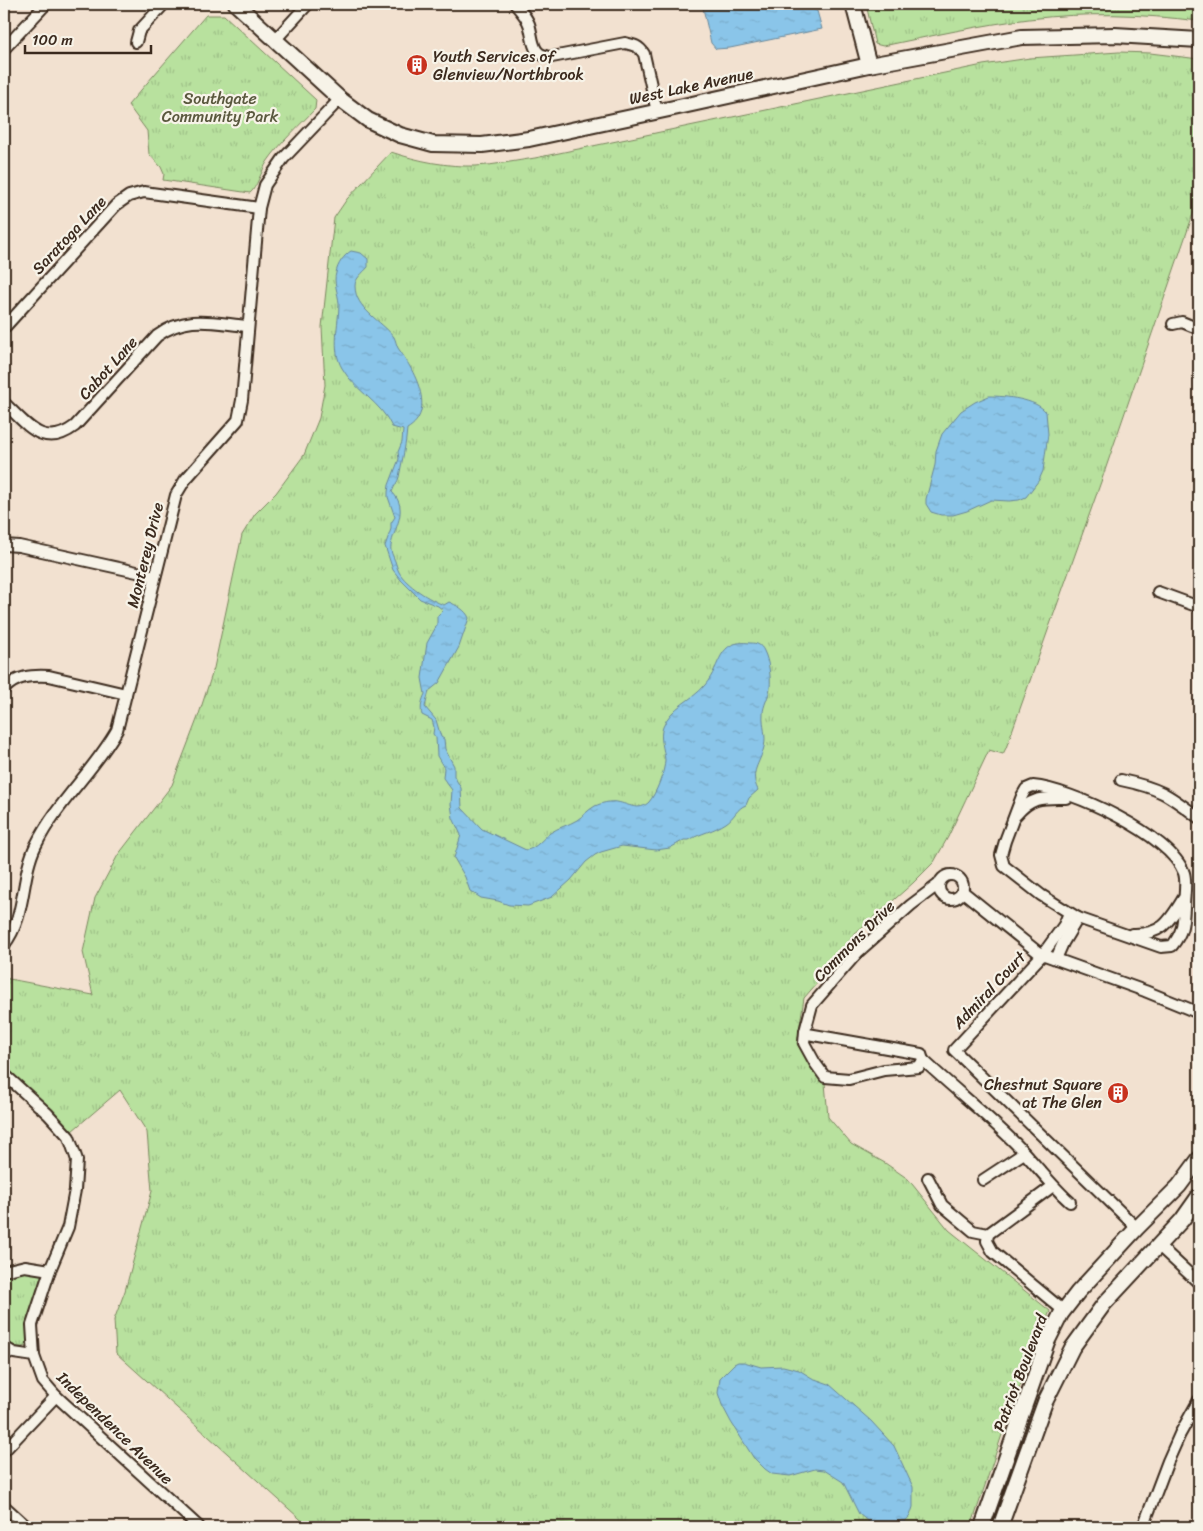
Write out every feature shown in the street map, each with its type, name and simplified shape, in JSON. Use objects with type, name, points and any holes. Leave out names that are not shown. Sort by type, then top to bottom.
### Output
[{"type":"street","points":[[4,49],[46,4]]},
{"type":"street","points":[[136,42],[139,30],[164,4]]},
{"type":"street","name":"West Lake Avenue","points":[[236,4],[340,99],[368,120],[400,135],[433,144],[482,145],[520,140],[657,112],[869,64],[1022,37],[1115,35],[1199,40]]},
{"type":"street","points":[[275,40],[308,4]]},
{"type":"street","points":[[514,4],[522,11],[529,24],[532,44],[545,56],[624,43],[635,45],[639,48],[644,54],[657,112]]},
{"type":"street","points":[[853,4],[869,64]]},
{"type":"street","name":"Monterey Drive","points":[[4,945],[16,924],[26,874],[35,847],[46,825],[111,741],[120,721],[176,495],[185,480],[238,420],[242,400],[259,208],[265,185],[283,159],[340,99]]},
{"type":"street","name":"Saratoga Lane","points":[[4,328],[116,205],[129,196],[144,192],[259,208]]},
{"type":"street","name":"Cabot Lane","points":[[4,403],[38,434],[52,437],[65,434],[75,426],[157,336],[168,328],[182,322],[198,321],[248,326]]},
{"type":"street","points":[[1173,324],[1182,322],[1199,329]]},
{"type":"street","points":[[4,545],[19,546],[155,576]]},
{"type":"street","points":[[1158,592],[1199,607]]},
{"type":"street","points":[[4,689],[21,677],[36,675],[49,676],[126,694]]},
{"type":"street","points":[[1121,780],[1146,785],[1162,791],[1199,818]]},
{"type":"street","points":[[1040,798],[1074,798],[1109,811],[1131,823],[1176,858],[1184,873],[1184,898],[1183,924],[1180,935],[1172,946],[1161,947],[1073,916],[1041,895],[1004,866],[1001,855],[1014,818],[1022,808],[1040,798]]},
{"type":"street","points":[[947,876],[955,876],[962,884],[962,891],[957,898],[945,898],[940,892],[939,884],[947,876]]},
{"type":"street","name":"Commons Drive","points":[[923,1060],[919,1067],[884,1070],[849,1079],[826,1077],[814,1063],[804,1043],[805,1031],[812,1005],[858,952],[911,905],[939,884]]},
{"type":"street","points":[[962,891],[1040,953],[1145,991],[1199,1013]]},
{"type":"street","points":[[1126,934],[1141,935],[1158,931],[1170,920],[1184,898]]},
{"type":"street","points":[[1056,959],[1073,916]]},
{"type":"street","name":"Admiral Court","points":[[1073,916],[1064,924],[1043,954],[954,1050],[1137,1228]]},
{"type":"street","points":[[1145,991],[1199,1006]]},
{"type":"street","points":[[805,1031],[808,1034],[921,1054],[923,1060],[1024,1153],[1070,1202]]},
{"type":"street","name":"Independence Avenue","points":[[4,1075],[48,1114],[69,1137],[77,1160],[75,1190],[68,1227],[50,1270],[32,1325],[34,1356],[43,1381],[56,1396],[199,1527]]},
{"type":"street","points":[[983,1180],[1024,1153]]},
{"type":"street","name":"Patriot Boulevard","points":[[982,1527],[1047,1342],[1064,1311],[1078,1292],[1179,1186],[1199,1159]]},
{"type":"street","points":[[928,1178],[942,1205],[973,1231],[988,1234]]},
{"type":"street","points":[[1053,1186],[988,1234],[987,1241],[993,1252],[1064,1311]]},
{"type":"street","name":"Patriot Boulevard","points":[[1000,1527],[1045,1402],[1072,1348],[1104,1304],[1182,1220],[1199,1196]]},
{"type":"street","points":[[1158,1245],[1199,1283]]},
{"type":"street","points":[[4,1270],[26,1266],[50,1270]]},
{"type":"street","points":[[4,1347],[14,1354],[34,1356]]},
{"type":"street","points":[[4,1451],[56,1396]]},
{"type":"street","points":[[1143,1527],[1168,1461],[1180,1434],[1199,1400]]},
{"type":"street","points":[[4,1506],[26,1527]]},
{"type":"green space","points":[[866,4],[1199,4],[1199,21],[1114,15],[1072,15],[1011,21],[883,46],[875,44]]},
{"type":"green space","name":"Southgate Community Park","points":[[206,15],[224,15],[316,100],[315,109],[272,155],[250,193],[163,180],[164,174],[161,167],[149,154],[147,131],[128,105]]},
{"type":"green space","points":[[1119,52],[1150,53],[1199,59],[1199,197],[1102,479],[1006,748],[1003,754],[989,750],[948,837],[934,862],[853,936],[838,959],[804,998],[797,1044],[825,1083],[828,1117],[851,1144],[885,1163],[908,1179],[949,1230],[1050,1311],[1010,1411],[971,1527],[621,1527],[562,1523],[525,1527],[309,1527],[116,1353],[114,1320],[125,1291],[152,1191],[147,1132],[120,1090],[72,1131],[4,1066],[4,978],[93,995],[83,952],[95,898],[118,855],[172,785],[214,668],[242,535],[255,514],[276,493],[304,455],[319,418],[325,385],[322,327],[334,218],[347,199],[391,152],[422,161],[443,164],[476,166],[498,164],[535,158],[983,65],[1030,58]]},
{"type":"green space","points":[[21,1270],[40,1272],[44,1280],[30,1343],[23,1347],[14,1345],[4,1339],[4,1275]]},
{"type":"water","points":[[702,4],[796,4],[817,11],[822,29],[730,48],[716,49],[711,43]]},
{"type":"water","points":[[351,251],[361,253],[368,259],[368,267],[355,283],[359,301],[394,337],[398,348],[416,378],[422,401],[421,412],[416,421],[407,429],[399,477],[392,492],[400,506],[400,513],[392,540],[392,554],[402,577],[413,587],[438,603],[444,605],[449,602],[458,606],[469,618],[459,647],[439,683],[429,691],[425,707],[436,720],[441,737],[444,739],[445,749],[454,766],[454,776],[461,788],[462,808],[482,829],[526,850],[536,846],[553,831],[577,820],[595,806],[606,802],[638,807],[645,805],[649,802],[660,782],[665,760],[661,735],[663,727],[671,714],[700,691],[726,649],[731,645],[739,643],[754,643],[760,645],[766,655],[770,679],[770,688],[763,711],[765,743],[755,773],[758,790],[749,798],[746,805],[740,808],[726,823],[689,840],[684,840],[670,848],[656,850],[622,846],[601,852],[586,862],[571,880],[552,897],[528,906],[509,905],[481,898],[470,891],[465,877],[454,858],[461,835],[453,818],[452,790],[443,778],[444,768],[437,756],[432,720],[422,715],[421,712],[425,694],[422,678],[427,643],[437,625],[437,616],[443,610],[420,599],[401,580],[393,570],[385,546],[391,529],[391,523],[395,517],[388,492],[399,459],[398,452],[402,442],[403,430],[392,427],[375,403],[347,376],[337,353],[336,336],[339,303],[335,276],[339,264]]},
{"type":"water","points":[[989,396],[1028,401],[1046,412],[1048,434],[1043,471],[1039,480],[1026,497],[1019,500],[991,500],[953,515],[941,515],[931,512],[926,504],[926,499],[935,465],[936,451],[942,434],[961,411]]},
{"type":"water","points":[[738,1362],[761,1367],[783,1366],[799,1370],[812,1378],[829,1384],[871,1421],[894,1446],[913,1487],[913,1507],[910,1516],[900,1527],[875,1527],[859,1514],[843,1482],[824,1470],[815,1469],[790,1476],[772,1474],[753,1457],[731,1422],[718,1393],[720,1378]]},
{"type":"place","name":"Youth Services of Glenview/Northbrook","points":[[417,65]]},
{"type":"place","name":"Chestnut Square at The Glen","points":[[1118,1093]]}]
